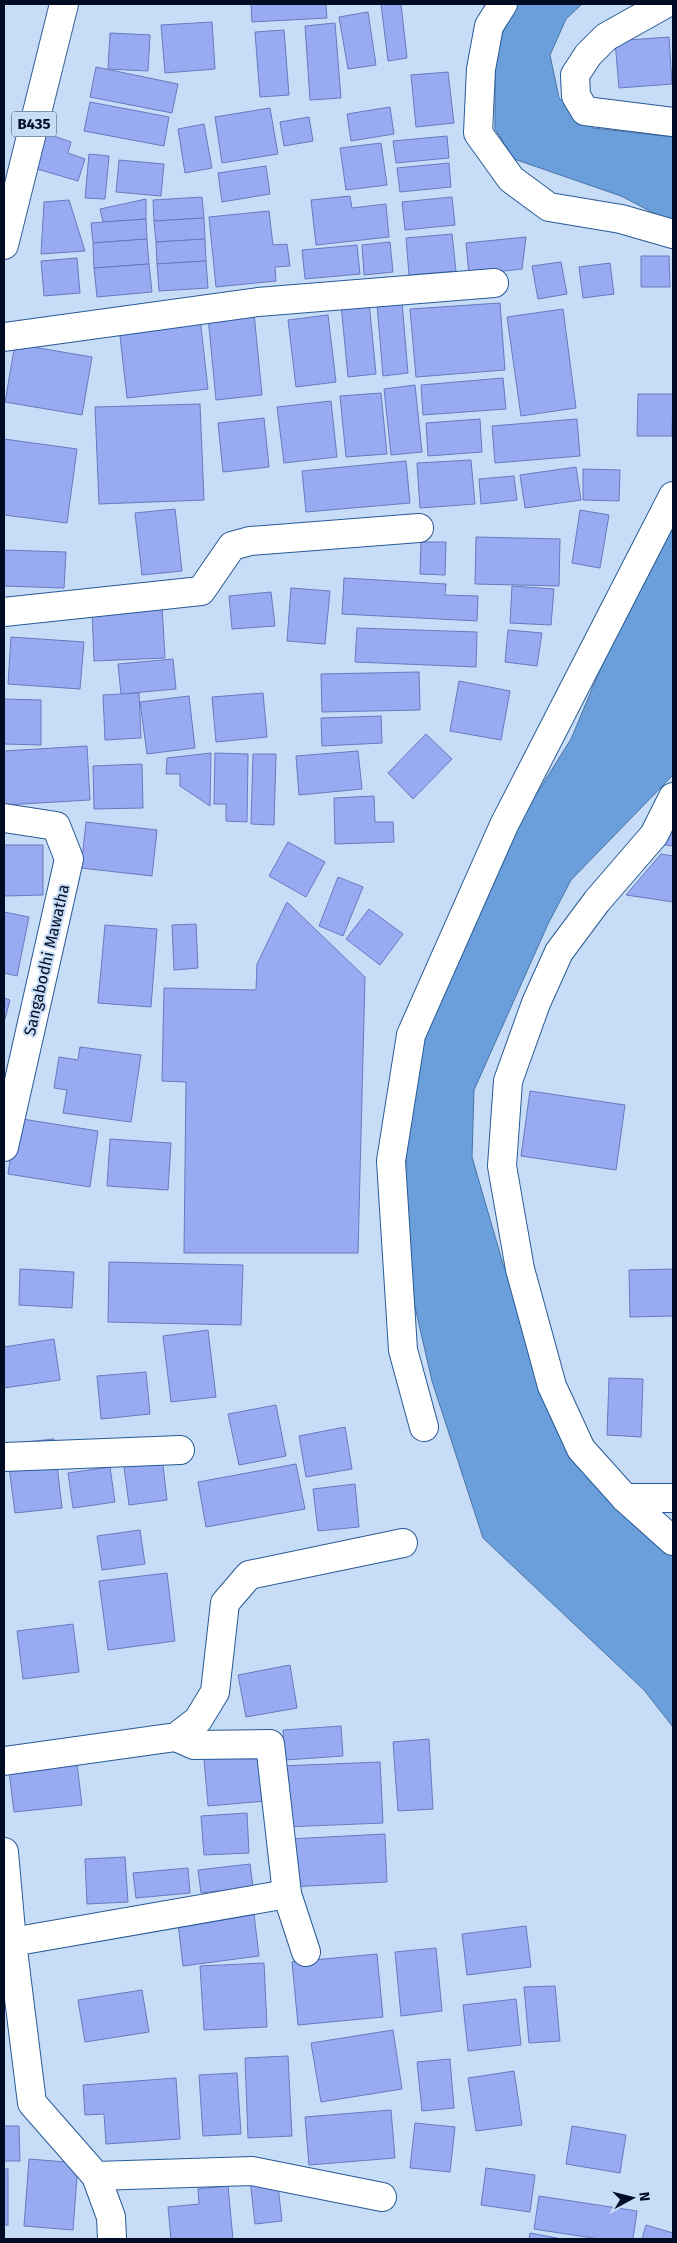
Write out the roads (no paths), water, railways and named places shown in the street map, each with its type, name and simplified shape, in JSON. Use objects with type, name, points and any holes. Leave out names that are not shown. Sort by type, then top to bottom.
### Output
[{"type":"street","name":"B435","points":[[4,245],[64,4]]},
{"type":"street","points":[[504,4],[489,26],[481,69],[478,133],[511,179],[549,207],[622,219],[673,234]]},
{"type":"street","points":[[665,4],[606,37],[588,54],[575,75],[575,82],[576,96],[585,111],[673,122]]},
{"type":"street","points":[[4,337],[258,302],[494,283]]},
{"type":"street","points":[[424,1427],[403,1350],[391,1161],[411,1035],[504,825],[673,496]]},
{"type":"street","points":[[4,612],[201,591],[232,546],[250,541],[419,528]]},
{"type":"street","points":[[673,797],[654,835],[597,900],[559,952],[536,1003],[508,1081],[502,1166],[520,1269],[552,1386],[581,1449],[625,1498],[673,1541]]},
{"type":"street","name":"Sangabodhi Mawatha","points":[[4,818],[56,826],[69,860],[4,1147]]},
{"type":"street","points":[[4,1457],[180,1450]]},
{"type":"street","points":[[625,1498],[673,1498]]},
{"type":"street","points":[[4,1761],[176,1737],[198,1720],[215,1692],[225,1603],[249,1575],[403,1544]]},
{"type":"street","points":[[176,1737],[194,1745],[270,1744],[287,1894],[306,1952]]},
{"type":"street","points":[[4,1852],[12,1942],[32,2103],[96,2176],[111,2216],[112,2239]]},
{"type":"street","points":[[12,1942],[287,1894]]},
{"type":"street","points":[[96,2176],[252,2170],[382,2197]]},
{"type":"water","points":[[516,4],[582,4],[566,19],[550,55],[559,98],[593,128],[673,137],[673,223],[621,196],[514,159],[495,129],[495,48]]},
{"type":"water","points":[[673,519],[673,775],[571,880],[548,924],[474,1090],[472,1157],[503,1264],[579,1459],[673,1552],[673,1727],[644,1690],[483,1538],[432,1381],[402,1250],[409,1092],[444,969],[502,849],[571,739],[634,589]]}]
